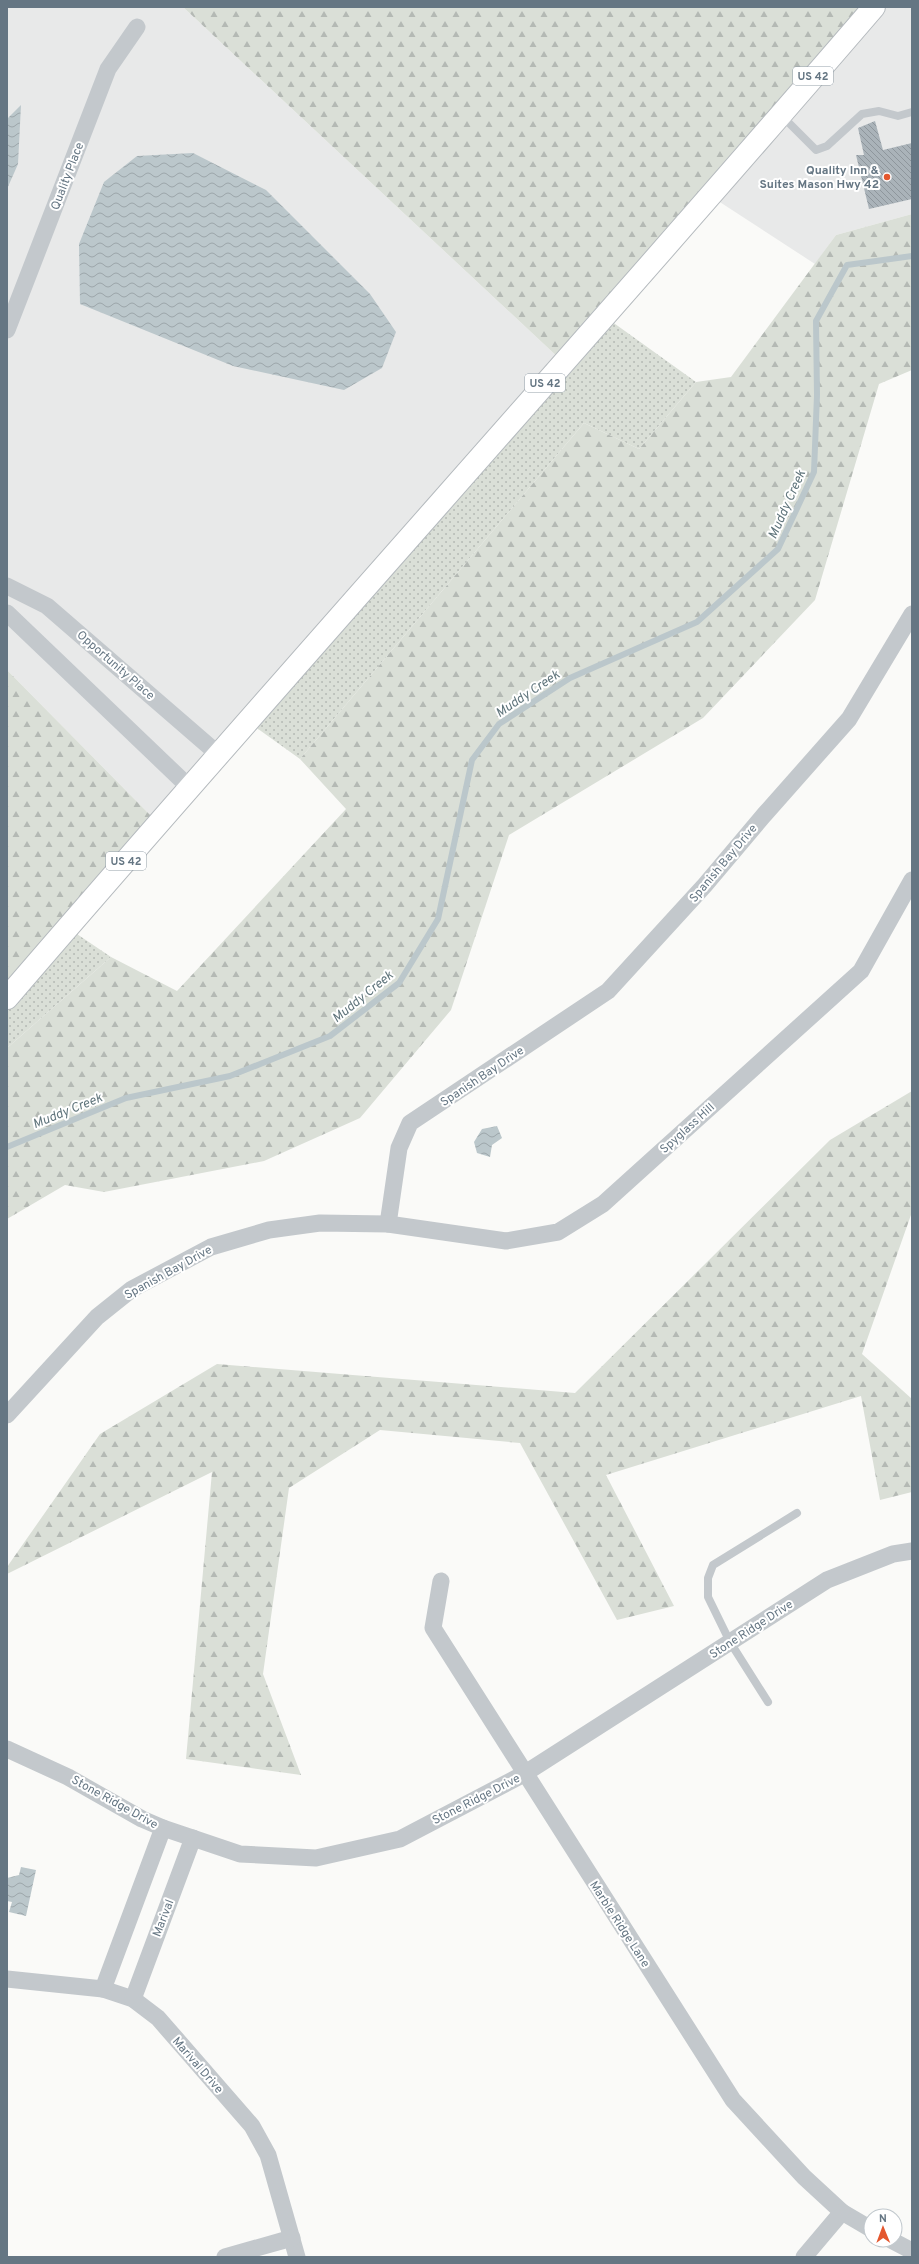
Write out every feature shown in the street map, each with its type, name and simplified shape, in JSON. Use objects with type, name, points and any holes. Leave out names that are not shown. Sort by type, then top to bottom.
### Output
[{"type":"main road","name":"US 42","points":[[7,998],[189,787],[450,493],[874,7]]},
{"type":"street","name":"Quality Place","points":[[7,329],[108,69],[137,27]]},
{"type":"street","name":"Opportunity Place","points":[[7,586],[47,606],[218,754]]},
{"type":"street","points":[[7,613],[189,787]]},
{"type":"street","name":"Spanish Bay Drive","points":[[7,1415],[97,1317],[132,1289],[211,1247],[269,1230],[320,1223],[388,1224],[399,1148],[410,1123],[608,991],[705,885],[764,815],[850,719],[912,614]]},
{"type":"street","name":"Spyglass Hill","points":[[388,1224],[506,1241],[558,1232],[603,1204],[861,971],[912,880]]},
{"type":"street","name":"Stone Ridge Drive","points":[[7,1749],[68,1777],[142,1819],[163,1828],[240,1854],[316,1858],[400,1839],[524,1774],[827,1580],[893,1554],[912,1551]]},
{"type":"street","name":"Marble Ridge Lane","points":[[441,1581],[433,1628],[524,1774],[733,2100],[804,2177],[842,2212],[863,2224]]},
{"type":"street","points":[[103,1988],[163,1828]]},
{"type":"street","name":"Marival","points":[[133,1999],[193,1838]]},
{"type":"street","name":"Marival Drive","points":[[7,1978],[103,1988],[133,1999],[158,2018],[252,2126],[268,2155],[297,2257]]},
{"type":"street","points":[[804,2257],[842,2212]]},
{"type":"street","points":[[225,2257],[292,2238]]},
{"type":"street","points":[[903,2246],[912,2251]]},
{"type":"lane","points":[[780,114],[816,150],[827,146],[862,114],[879,111],[898,116],[912,112]]},
{"type":"lane","points":[[768,1702],[730,1642],[708,1597],[708,1578],[713,1565],[797,1513]]},
{"type":"shaded area","points":[[7,7],[183,7],[563,362],[158,823],[7,670]]},
{"type":"shaded area","points":[[874,7],[912,7],[912,214],[836,235],[815,264],[709,195]]},
{"type":"green space","points":[[183,7],[874,7],[563,362]]},
{"type":"green space","points":[[912,214],[912,370],[879,384],[815,600],[703,718],[509,835],[451,1010],[360,1118],[264,1161],[104,1192],[65,1185],[7,1219],[7,1048],[111,957],[177,991],[346,809],[300,759],[584,423],[639,449],[696,382],[731,377],[836,235]]},
{"type":"green space","points":[[604,316],[696,382],[639,449],[584,423],[300,759],[247,721]]},
{"type":"green space","points":[[7,670],[158,823],[7,997]]},
{"type":"green space","points":[[68,928],[111,957],[7,1048],[7,998]]},
{"type":"green space","points":[[912,1091],[912,1212],[862,1354],[912,1399],[912,1492],[880,1500],[861,1396],[606,1475],[674,1606],[617,1620],[520,1443],[380,1430],[289,1488],[263,1674],[301,1775],[186,1759],[212,1472],[7,1574],[7,1567],[100,1434],[217,1364],[575,1393],[830,1140]]},
{"type":"water","points":[[21,105],[18,164],[7,189],[7,119]]},
{"type":"water","points":[[193,153],[266,190],[370,294],[396,332],[382,368],[344,390],[233,366],[80,304],[79,244],[104,182],[137,156]]},
{"type":"water","points":[[497,1126],[502,1138],[492,1145],[490,1157],[477,1153],[474,1142],[482,1129]]},
{"type":"water","points":[[21,1867],[36,1870],[26,1916],[9,1912],[12,1902],[7,1901],[7,1878],[19,1875]]},
{"type":"building","name":"Quality Inn & Suites Mason Hwy 42","points":[[875,121],[883,150],[912,143],[912,199],[869,209],[856,155],[864,155],[858,128]]},
{"type":"waterway","name":"Muddy Creek","points":[[7,1147],[126,1098],[230,1076],[330,1036],[399,983],[438,919],[472,760],[499,724],[570,678],[697,622],[778,549],[814,472],[817,395],[816,321],[847,265],[912,256]]},
{"type":"place","name":"Quality Inn & Suites Mason Hwy 42","points":[[887,177]]}]
